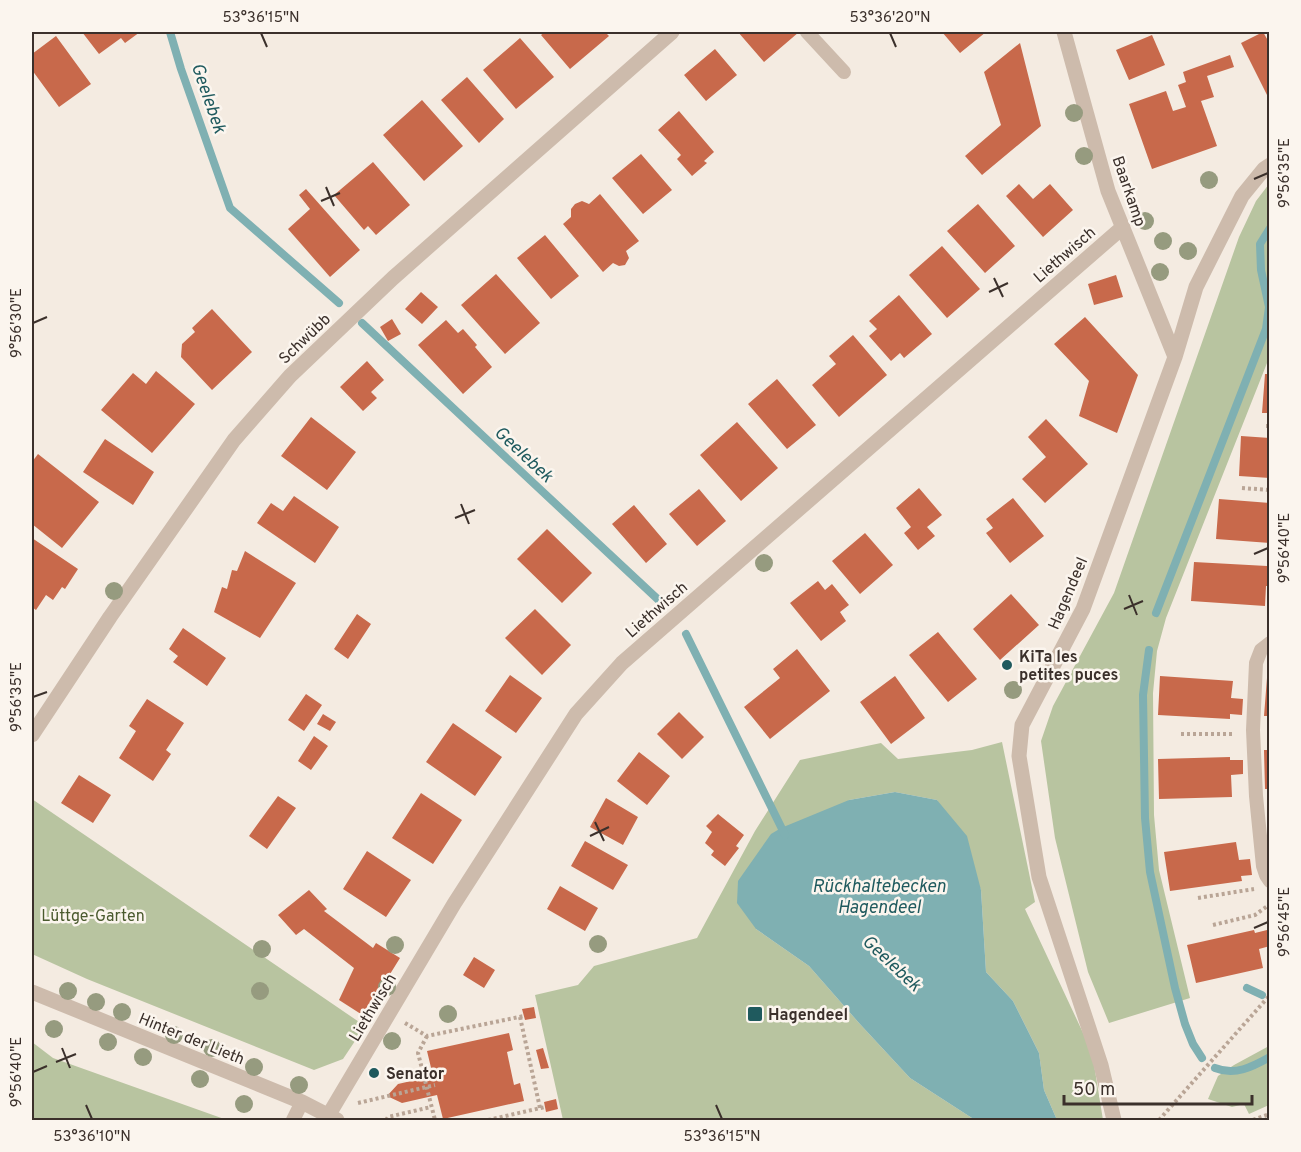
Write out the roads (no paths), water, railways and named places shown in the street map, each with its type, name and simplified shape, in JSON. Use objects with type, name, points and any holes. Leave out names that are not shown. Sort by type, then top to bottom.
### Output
[{"type":"street","name":"Schwübb","points":[[32,735],[110,617],[234,440],[290,376],[393,278],[672,32]]},
{"type":"street","name":"Baarkamp","points":[[1064,32],[1108,191],[1175,357]]},
{"type":"street","name":"Hagendeel","points":[[1114,1120],[1101,1065],[1039,877],[1019,756],[1022,725],[1083,609],[1175,357],[1197,287],[1242,196],[1269,165]]},
{"type":"street","name":"Liethwisch","points":[[332,1115],[454,904],[576,714],[622,663],[1123,226]]},
{"type":"street","name":"Hinter der Lieth","points":[[32,992],[332,1115]]},
{"type":"lane","points":[[807,32],[844,72]]},
{"type":"lane","points":[[1265,884],[1266,875],[1263,866],[1256,796],[1253,734],[1256,663],[1261,650],[1269,643]]},
{"type":"lane","points":[[293,1120],[302,1102]]},
{"type":"water","name":"Rückhaltebecken Hagendeel","points":[[895,792],[937,800],[967,836],[981,890],[986,972],[1013,1001],[1039,1053],[1044,1090],[1057,1120],[975,1120],[910,1078],[809,966],[756,929],[737,903],[738,881],[771,834],[849,800]]},
{"type":"waterway","name":"Geelebek","points":[[170,32],[230,208],[339,303]]},
{"type":"waterway","points":[[1156,613],[1266,329],[1269,307],[1261,270],[1260,244],[1270,228]]},
{"type":"waterway","name":"Geelebek","points":[[362,323],[665,606]]},
{"type":"waterway","name":"Geelebek","points":[[686,634],[785,835]]},
{"type":"waterway","points":[[1149,650],[1143,695],[1145,818],[1150,872],[1185,1024],[1202,1058]]},
{"type":"waterway","points":[[1247,988],[1262,995]]},
{"type":"waterway","points":[[1215,1068],[1236,1071],[1270,1057]]},
{"type":"place","name":"KiTa les petites puces","points":[[1007,665]]},
{"type":"place","name":"Hagendeel","points":[[755,1014]]},
{"type":"place","name":"Senator","points":[[374,1073]]},
{"type":"park label","name":"Lüttge-Garten","points":[[93,915]]}]
